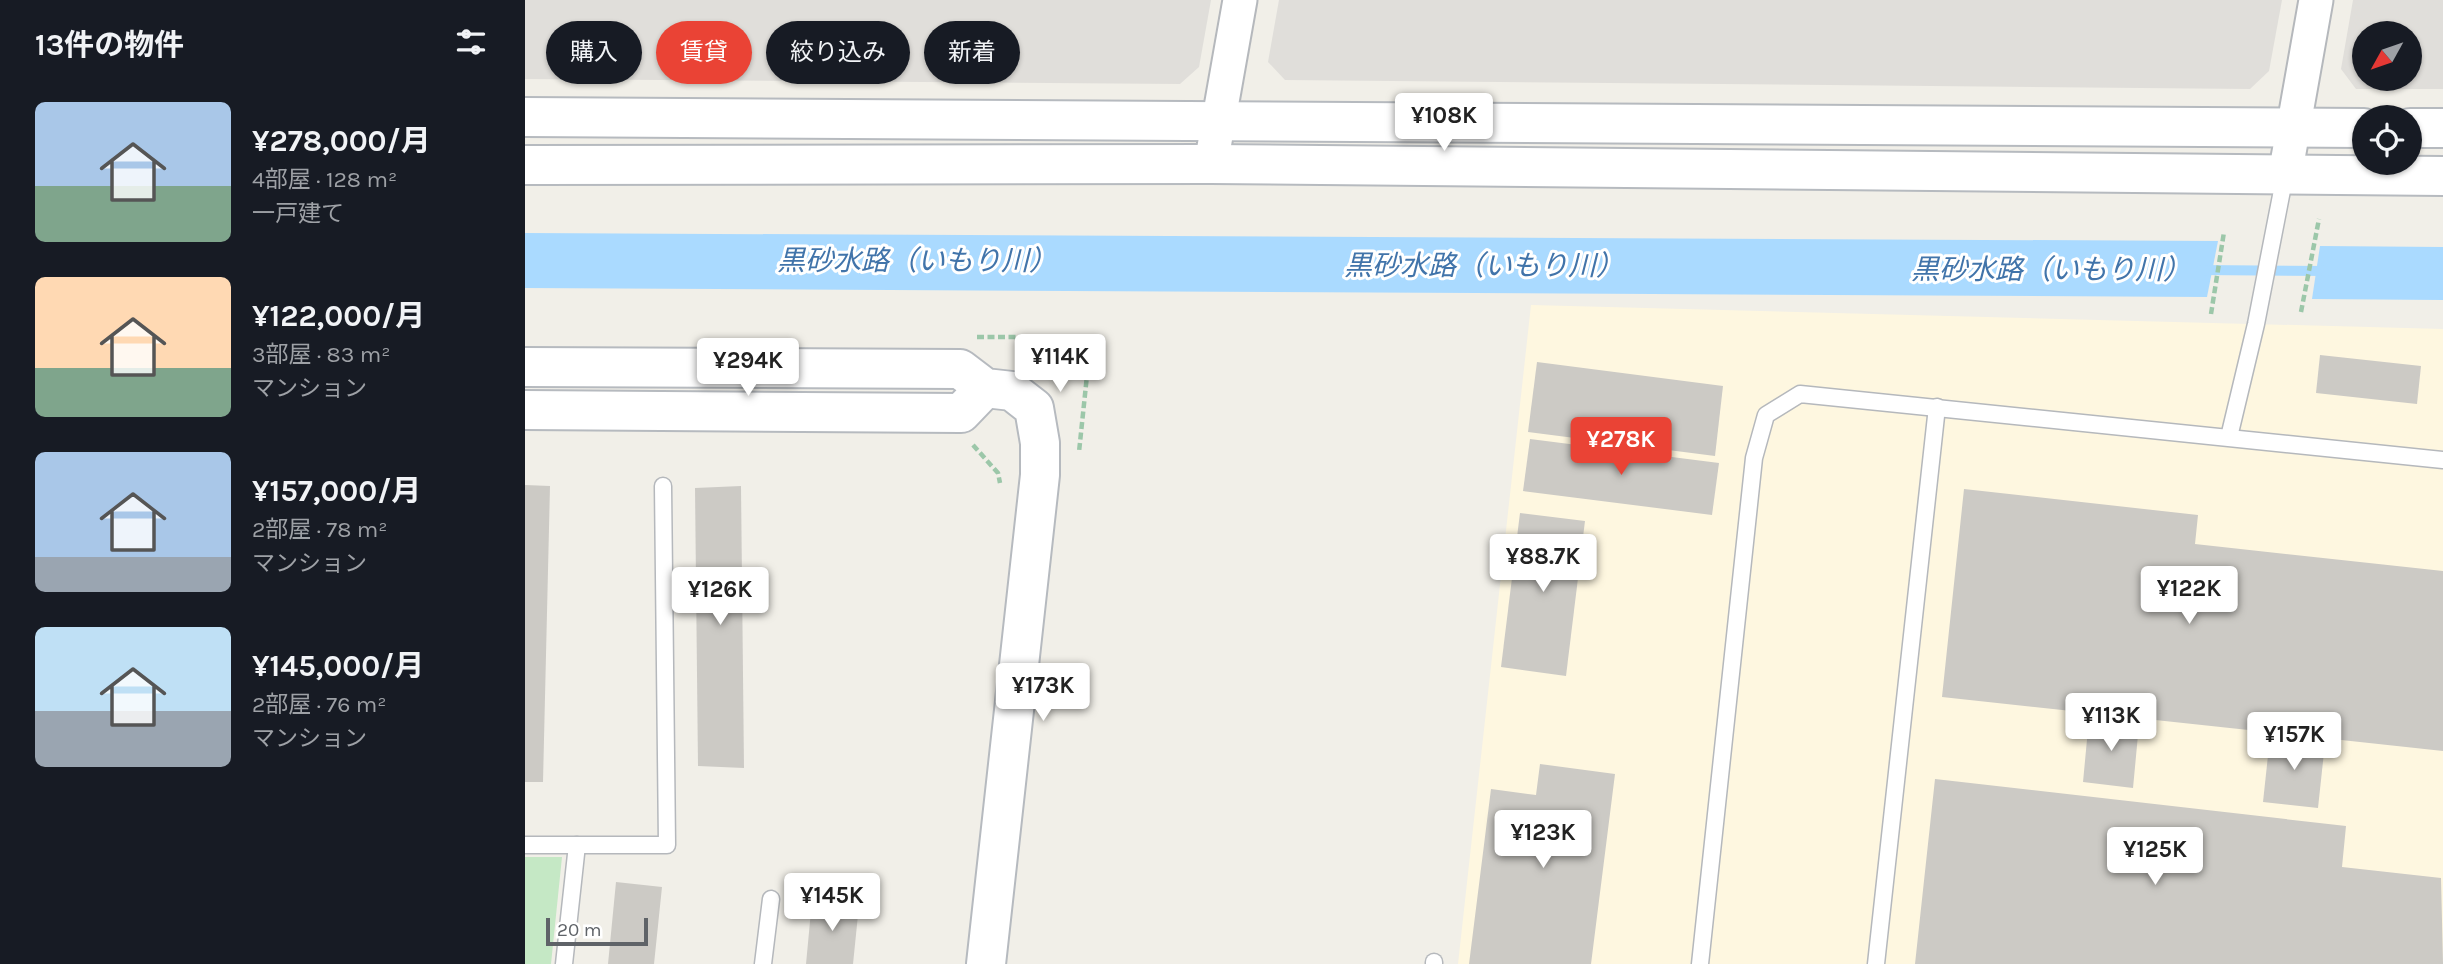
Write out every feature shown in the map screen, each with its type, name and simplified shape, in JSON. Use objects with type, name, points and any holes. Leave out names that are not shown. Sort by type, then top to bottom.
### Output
[{"type":"street","points":[[1211,164],[1240,0]]},
{"type":"street","points":[[2285,175],[2316,0]]},
{"type":"street","points":[[525,117],[2352,128]]},
{"type":"street","points":[[2422,128],[2443,128]]},
{"type":"street","points":[[525,165],[1211,164],[2443,176]]},
{"type":"street","points":[[525,367],[960,369],[985,388],[1012,391],[1034,408],[1040,443],[1039,489],[986,964]]},
{"type":"street","points":[[525,410],[961,413],[985,388]]},
{"type":"lane","points":[[2229,436],[2256,324],[2285,175]]},
{"type":"lane","points":[[1700,964],[1754,458],[1766,415],[1800,394],[2443,460]]},
{"type":"lane","points":[[1875,964],[1937,407]]},
{"type":"lane","points":[[525,845],[667,845],[663,486]]},
{"type":"lane","points":[[564,964],[577,845]]},
{"type":"lane","points":[[763,964],[771,899]]},
{"type":"path","points":[[2301,312],[2319,219]]},
{"type":"path","points":[[2211,314],[2224,232]]},
{"type":"path","points":[[967,337],[1091,337],[1078,460]]},
{"type":"path","points":[[965,436],[998,473],[1002,488]]},
{"type":"shaded area","points":[[525,0],[1211,0],[1199,67],[1180,84],[1020,83],[1020,21],[924,21],[924,82],[910,82],[910,21],[766,21],[766,81],[752,81],[752,21],[656,21],[656,80],[642,80],[642,21],[546,21],[546,79],[525,79]]},
{"type":"shaded area","points":[[1279,0],[2282,0],[2269,71],[2250,89],[1285,80],[1268,62]]},
{"type":"shaded area","points":[[2353,0],[2443,0],[2443,89],[2422,89],[2422,21],[2352,21],[2352,84],[2341,69]]},
{"type":"shaded area","points":[[1531,305],[2443,329],[2443,964],[1458,964]]},
{"type":"green space","points":[[525,857],[562,857],[551,964],[525,964]]},
{"type":"water","points":[[525,233],[2218,241],[2207,297],[525,288]]},
{"type":"water","points":[[2320,246],[2443,247],[2443,300],[2312,299]]},
{"type":"building","points":[[2320,355],[2421,366],[2417,404],[2316,393]]},
{"type":"building","points":[[1537,362],[1723,386],[1715,456],[1528,432]]},
{"type":"building","points":[[1530,439],[1719,463],[1712,515],[1523,491]]},
{"type":"building","points":[[525,485],[550,486],[543,782],[525,782]]},
{"type":"building","points":[[741,486],[744,768],[698,766],[695,488]]},
{"type":"building","points":[[1964,489],[2198,515],[2195,544],[2443,571],[2443,751],[1942,697]]},
{"type":"building","points":[[1520,513],[1585,521],[1566,676],[1501,667]]},
{"type":"building","points":[[2089,718],[2139,724],[2133,788],[2083,782]]},
{"type":"building","points":[[2270,737],[2325,743],[2318,808],[2263,802]]},
{"type":"building","points":[[1540,764],[1615,774],[1591,964],[1469,964],[1491,789],[1536,795]]},
{"type":"building","points":[[1935,779],[2346,826],[2342,867],[2441,878],[2443,964],[1915,964]]},
{"type":"building","points":[[616,882],[662,887],[654,964],[608,964]]},
{"type":"building","points":[[812,900],[859,905],[853,964],[806,964]]},
{"type":"waterway","name":"黒砂水路（いもり川）","points":[[2201,270],[2328,271]]}]
